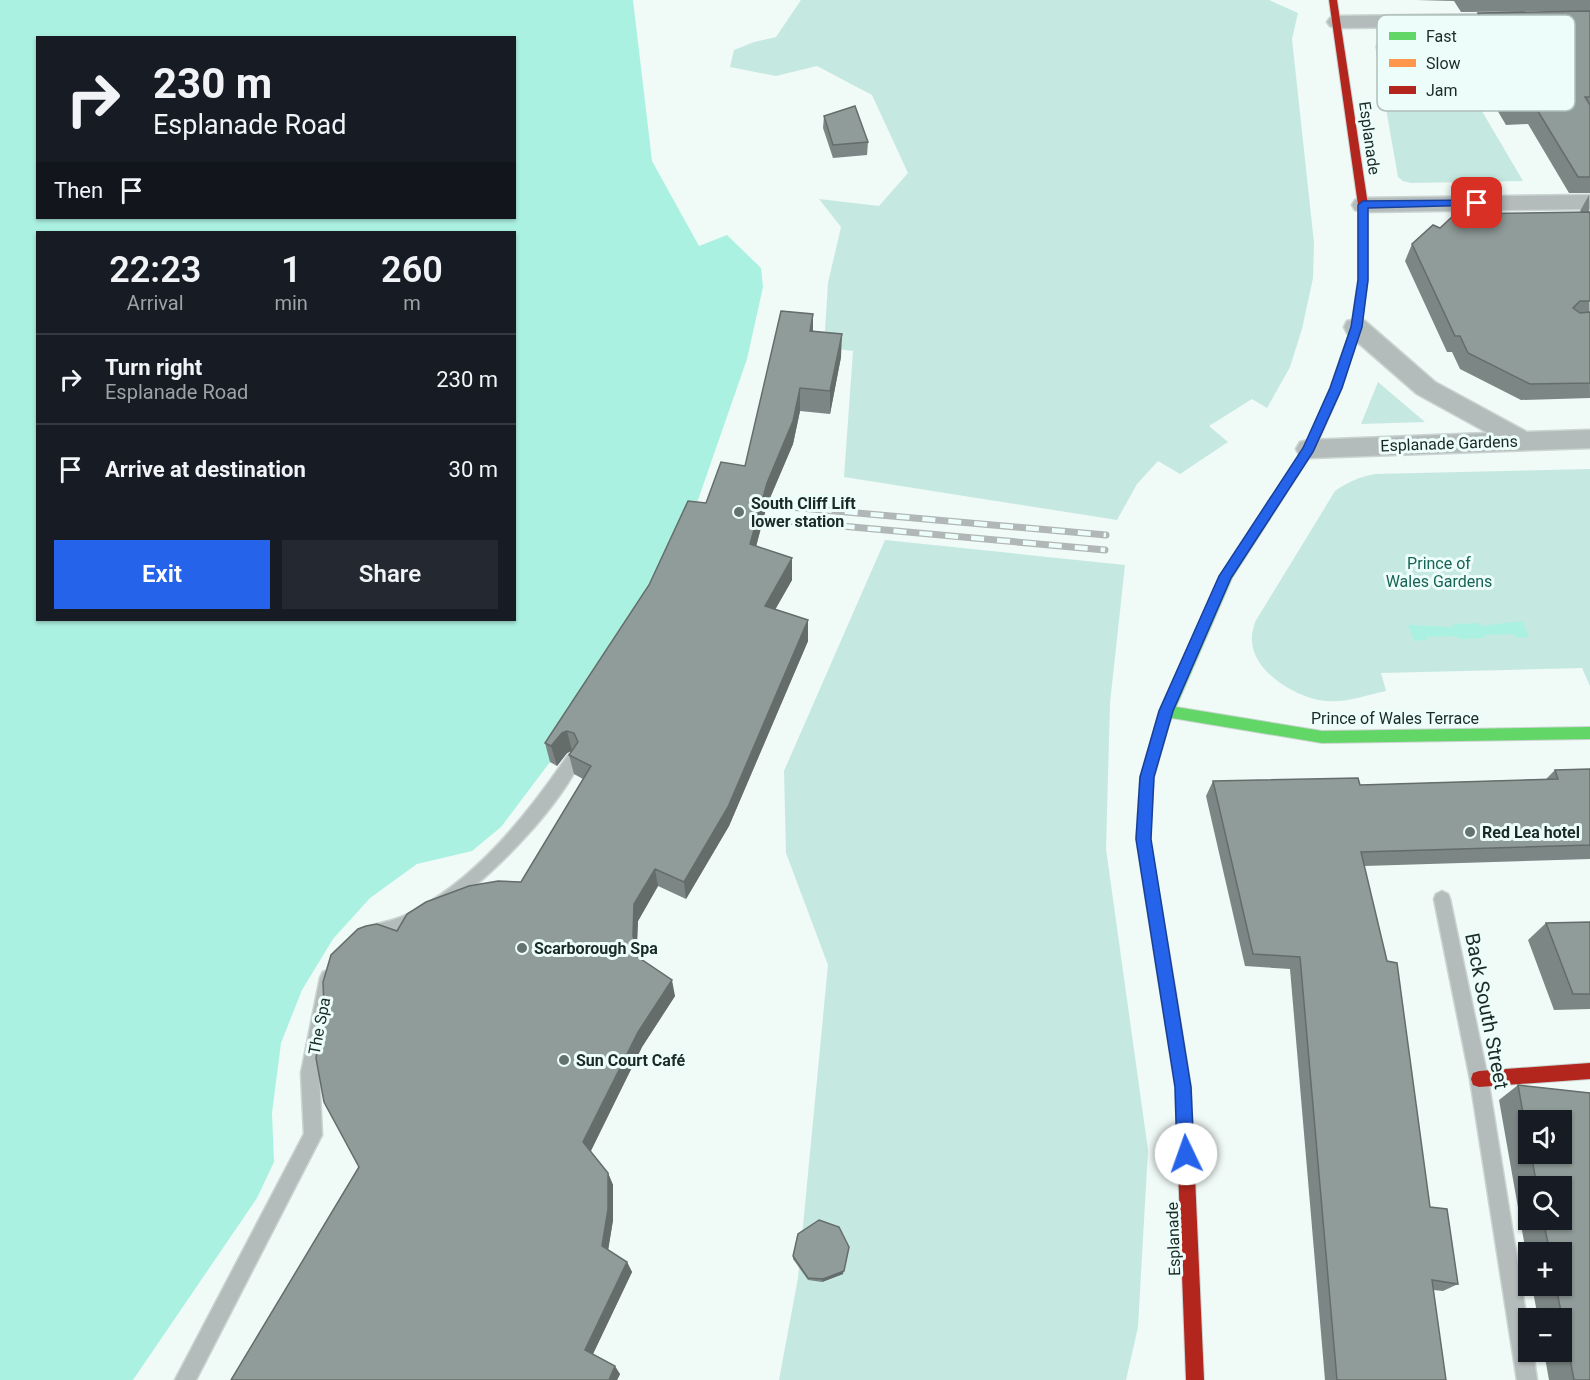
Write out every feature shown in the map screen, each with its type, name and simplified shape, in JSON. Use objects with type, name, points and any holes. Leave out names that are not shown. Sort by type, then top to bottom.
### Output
[{"type":"street","name":"Esplanade","points":[[1196,1380],[1183,1087],[1143,839],[1147,777],[1166,711],[1226,576],[1309,449],[1336,388],[1356,327],[1363,280],[1363,205],[1333,0]]},
{"type":"street","points":[[1575,20],[1590,20]]},
{"type":"street","points":[[1337,22],[1377,22]]},
{"type":"street","points":[[1363,205],[1590,202]]},
{"type":"street","points":[[1356,327],[1426,388],[1521,440]]},
{"type":"street","name":"Esplanade Gardens","points":[[1309,449],[1590,439]]},
{"type":"street","name":"Prince of Wales Terrace","points":[[1166,711],[1322,737],[1590,733]]},
{"type":"street","points":[[1479,1079],[1590,1071]]},
{"type":"lane","points":[[354,944],[361,938],[417,918],[466,883],[499,855],[573,760]]},
{"type":"lane","name":"Back South Street","points":[[1442,899],[1479,1079],[1527,1380]]},
{"type":"lane","name":"The Spa","points":[[185,1380],[313,1135],[310,1073],[323,998],[333,965]]},
{"type":"green space","points":[[801,0],[1269,0],[1298,13],[1292,39],[1314,243],[1313,278],[1302,329],[1290,367],[1267,408],[1252,399],[1209,426],[1228,442],[1180,474],[1158,461],[1137,484],[1117,520],[844,477],[853,351],[824,347],[828,283],[841,227],[819,199],[879,206],[908,173],[872,95],[817,66],[776,76],[730,67],[734,50],[776,37]]},
{"type":"green space","points":[[1386,111],[1482,111],[1523,181],[1411,183],[1398,177]]},
{"type":"green space","points":[[1378,382],[1425,422],[1361,424]]},
{"type":"green space","name":"Prince of Wales Gardens","points":[[1590,469],[1590,686],[1582,668],[1381,673],[1386,691],[1349,700],[1326,701],[1290,689],[1278,682],[1260,663],[1254,652],[1252,640],[1255,622],[1335,491],[1344,485],[1375,474]]},
{"type":"green space","points":[[885,540],[1125,565],[1110,703],[1106,849],[1148,1150],[1138,1327],[1126,1380],[779,1380],[798,1278],[828,965],[786,853],[784,771]]},
{"type":"shaded area","points":[[0,0],[633,0],[652,161],[699,246],[727,235],[761,268],[763,287],[747,359],[690,523],[550,762],[501,827],[472,851],[417,864],[370,898],[333,939],[302,990],[281,1043],[272,1113],[274,1162],[257,1198],[133,1380],[0,1380]]},
{"type":"shaded area","points":[[1522,621],[1529,637],[1516,638],[1514,634],[1459,639],[1457,636],[1426,637],[1427,640],[1414,641],[1408,625],[1454,627],[1453,624],[1480,623],[1481,626]]},
{"type":"building","points":[[1590,11],[1590,97],[1585,97],[1590,105],[1590,177],[1578,177],[1538,111],[1575,111],[1575,15],[1479,15],[1478,13]]},
{"type":"building","points":[[855,106],[868,142],[833,145],[824,116]]},
{"type":"building","points":[[1590,212],[1590,301],[1580,301],[1573,308],[1580,313],[1590,312],[1590,383],[1530,384],[1468,353],[1460,336],[1455,336],[1412,244],[1433,225],[1440,228],[1455,214]]},
{"type":"building","name":"Scarborough Spa","points":[[781,311],[813,314],[810,331],[842,334],[830,391],[800,388],[793,421],[767,483],[750,544],[792,558],[765,606],[808,620],[728,807],[684,882],[655,869],[634,904],[633,936],[638,957],[672,980],[638,1032],[583,1142],[608,1173],[608,1209],[602,1246],[627,1262],[585,1350],[615,1366],[609,1380],[231,1380],[359,1167],[324,1102],[316,1058],[324,1006],[323,982],[331,955],[358,929],[366,926],[377,924],[397,931],[407,914],[426,902],[469,886],[498,881],[521,882],[591,766],[569,755],[578,742],[574,733],[567,731],[562,733],[551,746],[545,743],[649,585],[688,501],[706,503],[721,462],[745,466]]},
{"type":"building","points":[[1590,769],[1590,845],[1361,852],[1387,961],[1397,963],[1430,1207],[1447,1209],[1458,1284],[1432,1280],[1446,1380],[1337,1380],[1300,957],[1253,954],[1213,781],[1358,778],[1360,785],[1558,779],[1555,770]]},
{"type":"building","points":[[1590,922],[1590,994],[1573,994],[1546,923]]},
{"type":"building","points":[[1518,1085],[1590,1093],[1590,1380],[1574,1380],[1571,1362],[1572,1308],[1560,1308],[1558,1296],[1572,1296],[1572,1242],[1548,1242],[1545,1230],[1572,1230],[1572,1176],[1535,1176],[1533,1164],[1572,1164],[1572,1110],[1522,1110]]},
{"type":"building","points":[[819,1220],[839,1227],[849,1247],[844,1271],[823,1279],[808,1278],[793,1256],[798,1234]]},
{"type":"railway","points":[[767,505],[1106,535]]},
{"type":"railway","points":[[764,519],[1105,550]]},
{"type":"traffic: fast","points":[[1163,722],[1226,576],[1276,500]]},
{"type":"traffic: fast","points":[[1166,711],[1322,737],[1590,733]]},
{"type":"traffic: slow","points":[[1163,722],[1147,777],[1143,839],[1168,992]]},
{"type":"traffic: jam","points":[[1276,500],[1309,449],[1336,388],[1356,327],[1363,280],[1363,205],[1333,0]]},
{"type":"traffic: jam","points":[[1168,992],[1183,1087],[1195,1380]]},
{"type":"traffic: jam","points":[[1479,1079],[1590,1071]]},
{"type":"place","name":"South Cliff Lift lower station","points":[[739,512]]},
{"type":"place","name":"Red Lea hotel","points":[[1470,832]]},
{"type":"place","name":"Scarborough Spa","points":[[522,948]]},
{"type":"place","name":"Sun Court Café","points":[[564,1060]]},
{"type":"route","points":[[1186,1154],[1183,1087],[1143,839],[1147,777],[1166,711],[1226,576],[1269,506],[1309,449],[1336,388],[1356,327],[1363,280],[1363,205],[1477,203]]}]
